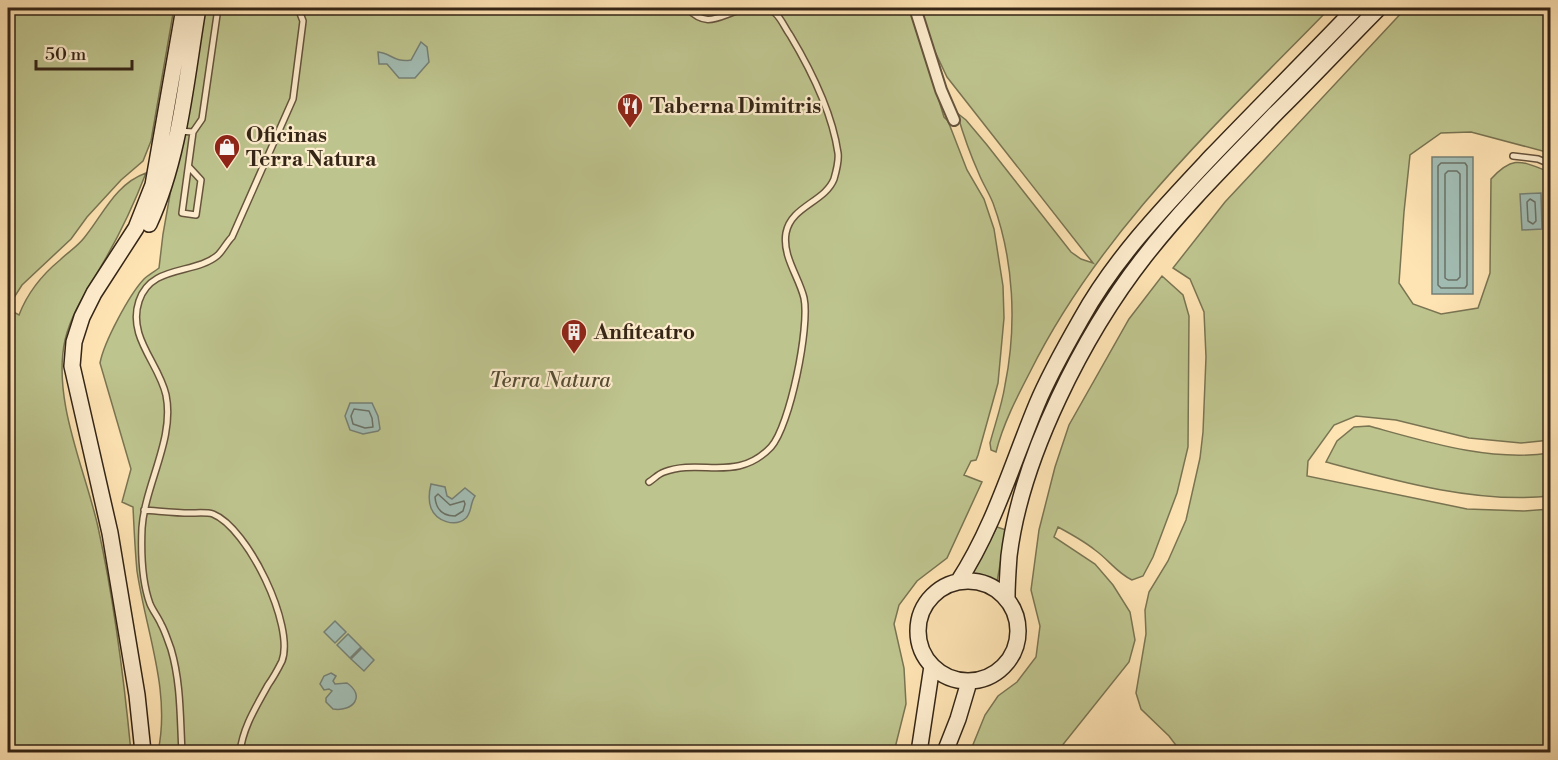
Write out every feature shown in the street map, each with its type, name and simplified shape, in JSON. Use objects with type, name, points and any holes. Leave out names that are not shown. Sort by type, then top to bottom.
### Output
[{"type":"main road","points":[[143,753],[137,695],[110,533],[72,366],[74,342],[82,317],[125,247],[146,206],[160,152],[184,8]]},
{"type":"main road","points":[[110,533],[108,487],[83,378],[82,357],[93,316],[147,228],[158,203],[177,131],[198,8]]},
{"type":"main road","points":[[958,582],[969,566],[992,519],[1038,402],[1082,318],[1107,279],[1128,250],[1191,179],[1356,8]]},
{"type":"main road","points":[[1006,597],[1009,555],[1015,525],[1040,440],[1076,364],[1099,324],[1144,256],[1170,226],[1231,159],[1379,8]]},
{"type":"main road","points":[[976,581],[989,585],[1006,597],[1017,618],[1019,633],[1016,648],[1009,662],[998,672],[984,679],[969,682],[943,675],[932,666],[920,646],[918,622],[928,600],[938,590],[958,582],[976,581]]},
{"type":"main road","points":[[919,753],[932,666]]},
{"type":"main road","points":[[945,753],[969,682]]},
{"type":"street","points":[[915,8],[941,90],[954,120]]},
{"type":"lane","points":[[189,167],[201,180],[196,215],[182,213],[193,132],[202,118],[218,8]]},
{"type":"lane","points":[[182,753],[179,695],[171,650],[150,604],[141,553],[144,510],[164,440],[168,415],[166,394],[142,345],[136,321],[139,301],[148,286],[159,277],[202,263],[218,255],[232,237],[293,99],[303,21],[298,8]]},
{"type":"lane","points":[[687,8],[697,17],[709,20],[748,8]]},
{"type":"lane","points":[[649,482],[662,472],[676,469],[744,466],[771,447],[780,433],[798,365],[805,313],[804,297],[788,255],[786,233],[802,208],[824,193],[833,181],[839,155],[821,99],[800,52],[774,12],[762,8]]},
{"type":"lane","points":[[177,131],[193,132]]},
{"type":"lane","points":[[1514,156],[1538,159],[1551,164]]},
{"type":"lane","points":[[144,510],[212,514],[229,525],[245,543],[273,595],[282,620],[285,639],[282,660],[242,735],[240,753]]},
{"type":"green space","points":[[8,8],[174,8],[151,141],[143,161],[121,180],[87,217],[71,239],[22,285],[8,307]]},
{"type":"green space","name":"Terra Natura","points":[[203,8],[911,8],[944,117],[948,121],[967,170],[984,199],[994,229],[1003,286],[1004,318],[998,383],[978,455],[976,460],[971,461],[964,475],[982,482],[947,558],[917,581],[899,605],[894,624],[904,668],[906,704],[894,752],[158,752],[161,707],[156,661],[137,571],[133,507],[122,502],[131,469],[100,363],[112,331],[131,296],[144,279],[159,268]]},
{"type":"green space","points":[[920,8],[1330,8],[1165,179],[1091,271],[1059,320],[1030,372],[1006,421],[996,452],[991,450],[990,443],[1004,392],[1011,340],[1009,270],[993,203],[973,159],[957,113],[987,145],[1071,252],[1093,263],[947,77],[930,41]]},
{"type":"green space","points":[[1406,8],[1550,8],[1550,153],[1471,132],[1441,133],[1410,155],[1399,283],[1413,304],[1441,314],[1478,308],[1490,273],[1491,179],[1506,166],[1519,162],[1550,172],[1550,440],[1521,443],[1469,438],[1396,420],[1356,416],[1334,425],[1308,461],[1307,476],[1467,509],[1524,511],[1550,509],[1550,752],[1181,752],[1169,736],[1141,709],[1136,693],[1146,634],[1145,610],[1149,592],[1168,561],[1186,520],[1200,458],[1203,432],[1206,357],[1204,312],[1190,279],[1173,268],[1225,202]]},
{"type":"green space","points":[[146,173],[121,230],[72,319],[65,340],[62,363],[66,410],[98,527],[114,611],[131,752],[8,752],[8,309],[19,315],[36,285],[81,241],[118,192],[135,178]]},
{"type":"green space","points":[[1162,276],[1183,295],[1189,316],[1188,447],[1177,493],[1153,557],[1143,576],[1132,580],[1091,547],[1058,527],[1054,537],[1095,564],[1113,585],[1130,612],[1135,640],[1129,662],[1057,752],[970,752],[985,715],[998,696],[1017,682],[1036,657],[1040,626],[1031,590],[1039,530],[1055,467],[1069,425],[1129,319]]},
{"type":"green space","points":[[1369,426],[1436,444],[1482,453],[1527,455],[1550,453],[1550,496],[1523,498],[1466,494],[1409,483],[1326,462],[1337,441],[1354,427]]},
{"type":"green space","points":[[997,527],[1006,530],[997,582],[980,575],[972,575]]},
{"type":"water","points":[[421,42],[427,47],[429,62],[415,78],[399,78],[387,64],[379,64],[378,52],[400,60],[411,60]]},
{"type":"water","points":[[1432,157],[1473,157],[1473,294],[1432,294]]},
{"type":"water","points":[[1541,193],[1542,229],[1522,230],[1520,194]]},
{"type":"water","points":[[350,403],[372,403],[378,416],[380,429],[363,434],[350,430],[345,416]]},
{"type":"water","points":[[431,484],[445,487],[447,496],[452,499],[465,488],[475,496],[466,518],[451,523],[441,520],[433,513],[429,502]]},
{"type":"water","points":[[335,621],[346,632],[335,643],[324,632]]},
{"type":"water","points":[[348,634],[361,647],[350,658],[337,645]]},
{"type":"water","points":[[362,648],[374,660],[364,671],[351,659]]},
{"type":"water","points":[[331,673],[336,676],[333,681],[335,684],[347,683],[353,688],[356,698],[351,706],[333,709],[326,702],[326,698],[332,691],[324,690],[320,684],[324,676]]},
{"type":"place","name":"Taberna Dimitris","points":[[630,129]]},
{"type":"place","name":"Oficinas Terra Natura","points":[[227,170]]},
{"type":"place","name":"Anfiteatro","points":[[574,355]]}]
